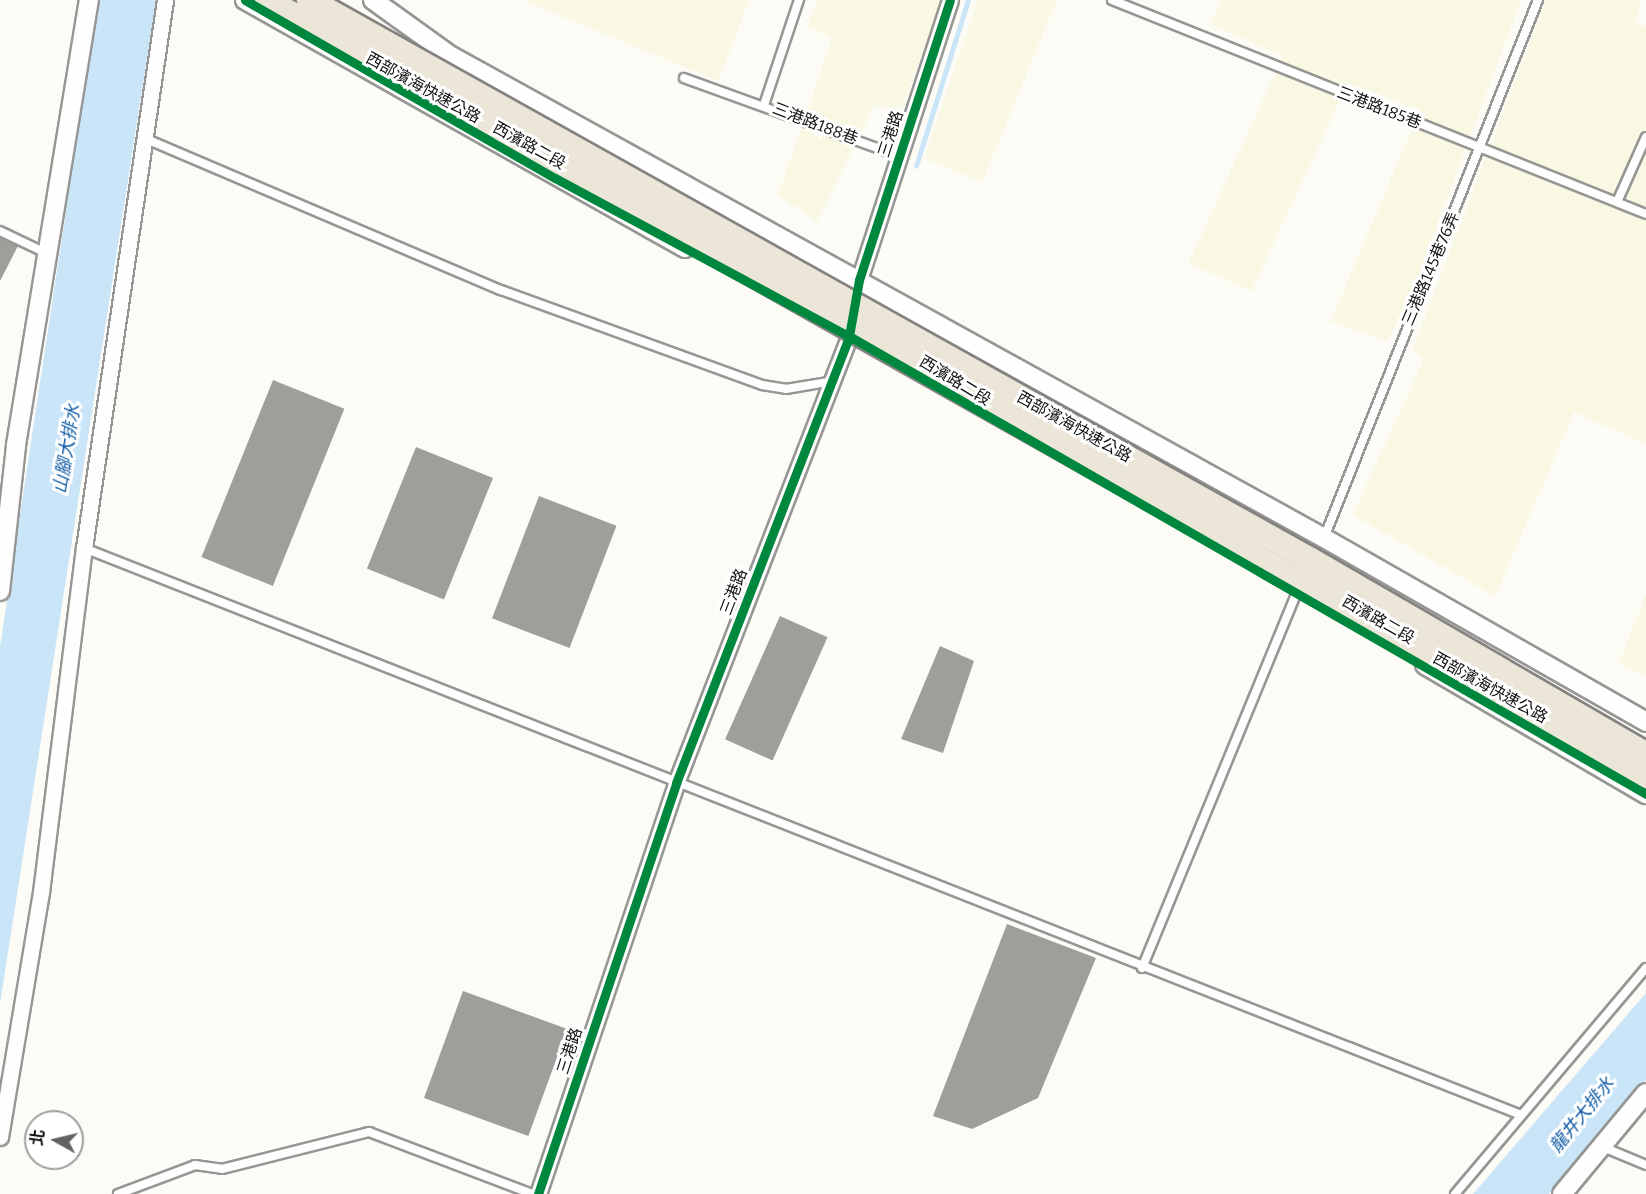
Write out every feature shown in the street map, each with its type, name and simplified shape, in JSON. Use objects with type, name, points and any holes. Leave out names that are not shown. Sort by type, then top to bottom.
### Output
[{"type":"highway","name":"西部濱海快速公路","points":[[267,0],[1646,776]]},
{"type":"highway","name":"西部濱海快速公路","points":[[309,0],[1309,559],[1646,754]]},
{"type":"street","points":[[0,591],[46,253],[89,0]]},
{"type":"street","points":[[0,1137],[41,892],[84,548],[165,0]]},
{"type":"street","name":"西濱路二段","points":[[245,0],[555,178],[849,336],[1646,794]]},
{"type":"street","points":[[373,0],[451,56],[1324,538],[1646,723]]},
{"type":"street","name":"三港路","points":[[538,1194],[676,783],[828,382],[849,336],[860,280],[950,0]]},
{"type":"street","points":[[1297,592],[1324,538]]},
{"type":"street","points":[[1562,1194],[1646,1093]]},
{"type":"lane","name":"三港路188巷","points":[[764,105],[799,0]]},
{"type":"lane","name":"三港路185巷","points":[[1112,0],[1646,214]]},
{"type":"lane","name":"三港路145巷76弄","points":[[1324,538],[1482,148],[1538,0]]},
{"type":"lane","name":"三港路188巷","points":[[684,78],[900,156]]},
{"type":"lane","points":[[1617,202],[1646,137]]},
{"type":"lane","points":[[144,138],[501,290],[762,385],[786,389],[828,382]]},
{"type":"lane","points":[[0,231],[46,253]]},
{"type":"lane","points":[[84,548],[1142,968],[1519,1114]]},
{"type":"lane","points":[[1142,968],[1297,592]]},
{"type":"lane","points":[[1455,1194],[1519,1114],[1646,968]]},
{"type":"lane","points":[[118,1194],[195,1165],[222,1169],[369,1132],[532,1194]]},
{"type":"lane","points":[[1602,1146],[1646,1165]]},
{"type":"green space","points":[[523,0],[749,0],[718,81]]},
{"type":"green space","points":[[818,0],[941,0],[901,111],[875,104],[817,221],[778,195],[832,39],[807,26]]},
{"type":"green space","points":[[978,0],[1057,0],[982,182],[924,158]]},
{"type":"green space","points":[[1221,0],[1521,0],[1415,285],[1387,341],[1331,321],[1420,110],[1348,83],[1251,291],[1189,263],[1283,56],[1210,24]]},
{"type":"green space","points":[[1546,0],[1641,0],[1635,23],[1646,26],[1646,444],[1574,412],[1495,596],[1353,515],[1424,359],[1412,351]]},
{"type":"green space","points":[[1646,595],[1646,676],[1619,663]]},
{"type":"water","name":"山腳大排水","points":[[98,0],[156,0],[0,1004],[0,647]]},
{"type":"water","name":"龍井大排水","points":[[1646,993],[1646,1080],[1549,1194],[1473,1194]]},
{"type":"building","points":[[0,238],[18,246],[0,281]]},
{"type":"building","points":[[273,380],[344,409],[273,586],[201,557]]},
{"type":"building","points":[[416,447],[493,478],[444,600],[367,568]]},
{"type":"building","points":[[539,496],[616,526],[570,648],[492,618]]},
{"type":"building","points":[[780,616],[828,637],[773,760],[725,739]]},
{"type":"building","points":[[940,646],[974,661],[943,753],[901,739]]},
{"type":"building","points":[[1007,924],[1096,958],[1038,1098],[972,1129],[933,1116]]},
{"type":"building","points":[[463,991],[567,1029],[528,1136],[424,1098]]},
{"type":"waterway","points":[[916,166],[968,0]]},
{"type":"cycle path","points":[[245,0],[555,178],[849,336],[1646,794]]},
{"type":"cycle path","points":[[538,1194],[676,783],[849,336],[859,280],[950,0]]}]
